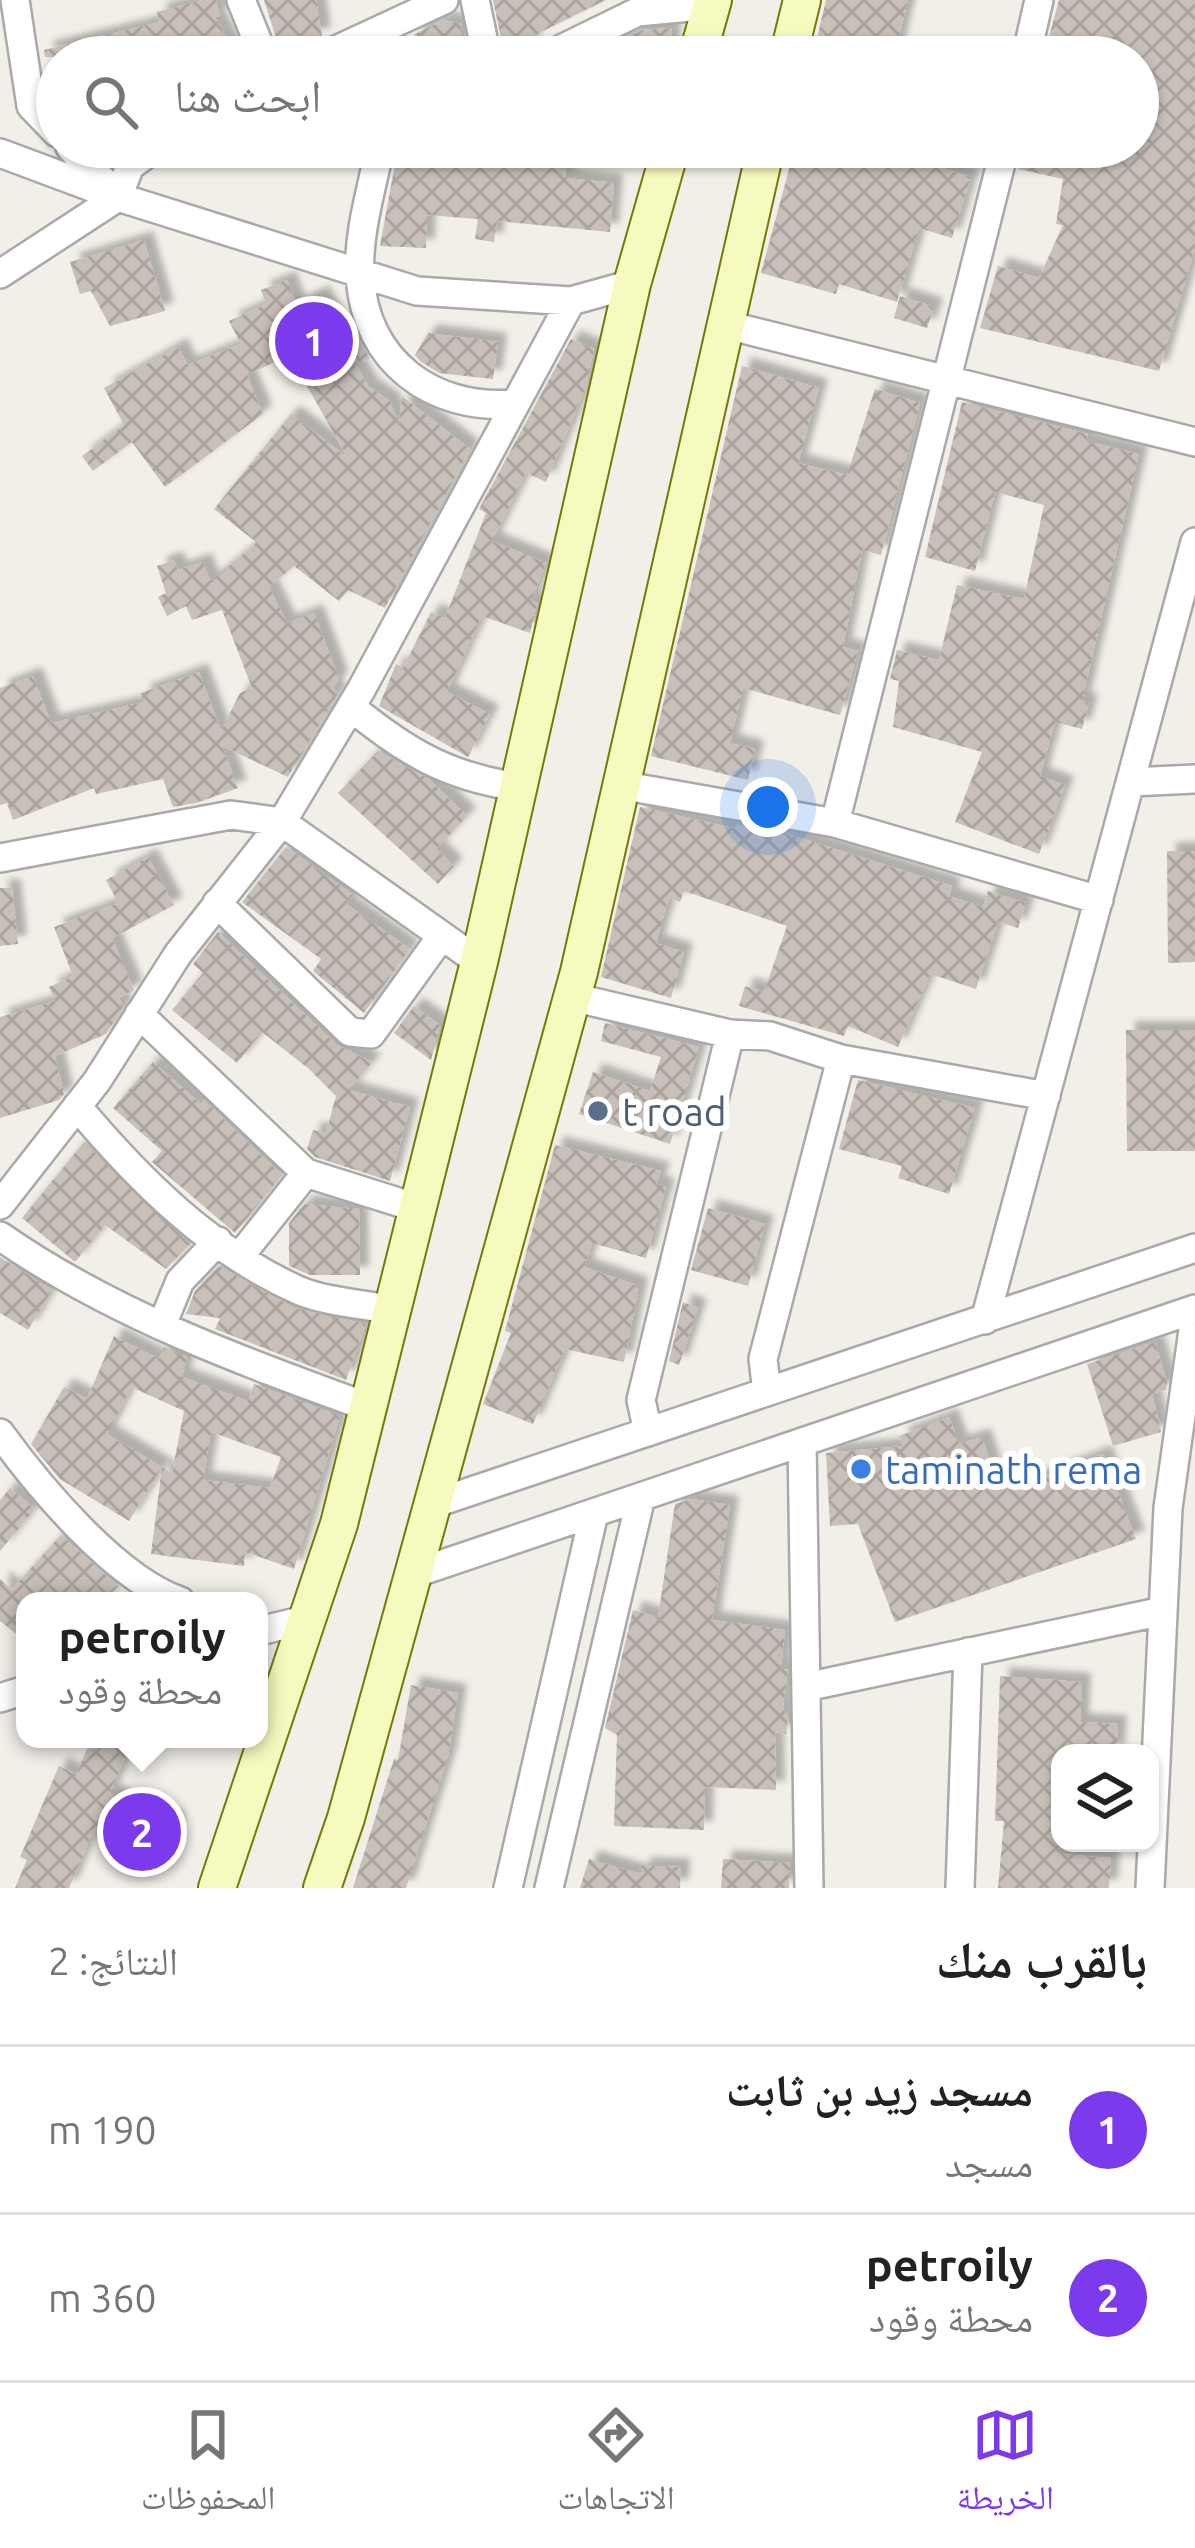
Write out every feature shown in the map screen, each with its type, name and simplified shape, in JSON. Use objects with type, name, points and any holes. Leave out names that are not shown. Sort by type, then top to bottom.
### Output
[{"type":"street","points":[[15,0],[31,106],[36,111]]},
{"type":"street","points":[[241,0],[256,36]]},
{"type":"street","points":[[394,36],[444,0]]},
{"type":"street","points":[[475,0],[483,36]]},
{"type":"street","points":[[793,36],[802,0]]},
{"type":"street","points":[[1031,36],[1039,0]]},
{"type":"street","points":[[588,36],[637,12],[712,2],[703,36]]},
{"type":"street","points":[[0,153],[36,166]]},
{"type":"street","points":[[40,168],[417,291],[572,301],[632,284]]},
{"type":"street","points":[[90,168],[118,197]]},
{"type":"street","points":[[0,274],[118,197],[129,168]]},
{"type":"street","points":[[377,168],[359,274],[366,311],[384,350],[405,376],[473,407],[513,404]]},
{"type":"street","points":[[268,1739],[309,1619],[368,1407],[478,962],[632,284],[665,168]]},
{"type":"street","points":[[322,1888],[572,997],[761,168]]},
{"type":"street","points":[[835,823],[1000,168]]},
{"type":"street","points":[[0,1205],[77,1106],[217,903],[282,822],[351,707],[572,301]]},
{"type":"street","points":[[723,325],[1195,442]]},
{"type":"street","points":[[985,1320],[1195,542]]},
{"type":"street","points":[[351,707],[424,760],[466,780],[519,787]]},
{"type":"street","points":[[1131,782],[1195,779]]},
{"type":"street","points":[[620,784],[835,823],[1099,900]]},
{"type":"street","points":[[0,857],[231,815],[282,822],[478,962]]},
{"type":"street","points":[[217,903],[350,1032],[371,1034],[441,937]]},
{"type":"street","points":[[572,997],[730,1034],[770,1036],[841,1059],[1046,1096]]},
{"type":"street","points":[[140,1013],[306,1173],[417,1208]]},
{"type":"street","points":[[648,1432],[641,1400],[730,1034]]},
{"type":"street","points":[[767,1393],[763,1359],[841,1059]]},
{"type":"street","points":[[77,1106],[129,1169],[229,1249],[303,1292],[392,1310]]},
{"type":"street","points":[[162,1325],[180,1280],[229,1249],[306,1173]]},
{"type":"street","points":[[0,1236],[53,1274],[162,1325],[368,1407]]},
{"type":"street","points":[[433,1504],[1195,1249]]},
{"type":"street","points":[[413,1574],[1195,1312],[1168,1508],[1150,1888]]},
{"type":"street","points":[[0,1433],[52,1504],[141,1580],[163,1592]]},
{"type":"street","points":[[802,1442],[809,1888]]},
{"type":"street","points":[[548,1888],[641,1497]]},
{"type":"street","points":[[508,1888],[594,1513]]},
{"type":"street","points":[[806,1688],[1163,1611]]},
{"type":"street","points":[[268,1615],[309,1619]]},
{"type":"street","points":[[268,1628],[309,1619]]},
{"type":"street","points":[[960,1888],[968,1652]]},
{"type":"street","points":[[217,1888],[265,1748]]},
{"type":"building","points":[[216,0],[220,16],[215,17],[225,36],[102,36],[159,22],[157,12]]},
{"type":"building","points":[[264,0],[316,0],[322,36],[275,36]]},
{"type":"building","points":[[493,0],[606,0],[533,36],[501,36]]},
{"type":"building","points":[[826,0],[908,0],[899,36],[817,36]]},
{"type":"building","points":[[1059,0],[1195,0],[1195,248],[1159,371],[980,328],[998,266],[1039,278],[1063,225],[1056,224],[1063,179],[1018,168],[1159,168],[1159,36],[1049,36]]},
{"type":"building","points":[[443,20],[462,24],[460,36],[415,34]]},
{"type":"building","points":[[672,28],[671,36],[629,36]]},
{"type":"building","points":[[394,168],[565,168],[566,178],[614,183],[610,232],[497,221],[494,242],[475,239],[478,219],[427,215],[426,248],[380,246]]},
{"type":"building","points":[[789,168],[945,168],[971,177],[952,238],[919,228],[897,302],[839,284],[836,294],[761,273]]},
{"type":"building","points":[[144,240],[165,311],[110,326],[91,291],[80,294],[70,262]]},
{"type":"building","points":[[287,280],[297,306],[320,294],[344,337],[354,329],[370,359],[355,363],[369,387],[390,401],[399,424],[402,396],[470,449],[385,608],[348,590],[339,601],[294,566],[269,587],[287,623],[314,613],[339,679],[333,688],[338,693],[288,777],[222,746],[238,788],[196,803],[173,807],[163,779],[96,794],[94,788],[13,820],[7,803],[0,805],[0,688],[33,676],[51,723],[144,702],[141,693],[199,672],[221,731],[240,693],[252,688],[222,610],[192,620],[186,606],[167,616],[158,597],[166,593],[157,566],[174,560],[178,570],[203,562],[210,581],[252,547],[256,542],[214,509],[291,414],[347,457],[307,386],[313,378],[306,383],[290,355],[247,375],[263,414],[165,487],[132,442],[93,471],[82,456],[124,425],[104,388],[178,347],[188,365],[241,344],[229,321],[266,304],[261,290]]},
{"type":"building","points":[[900,296],[934,307],[927,328],[894,318]]},
{"type":"building","points":[[428,333],[498,342],[493,379],[439,373],[420,361],[415,355]]},
{"type":"building","points":[[571,339],[594,349],[586,386],[546,482],[526,473],[492,541],[546,563],[531,601],[537,603],[530,633],[482,616],[447,692],[490,714],[468,757],[379,706],[396,664],[403,668],[431,612],[445,618],[486,513],[479,509]]},
{"type":"building","points":[[742,366],[819,388],[798,463],[847,475],[875,389],[920,403],[881,555],[862,550],[843,647],[858,651],[840,715],[743,688],[730,743],[755,749],[748,780],[651,756]]},
{"type":"building","points":[[962,402],[1088,434],[1086,441],[1139,454],[1082,701],[1089,703],[1082,729],[1055,722],[1040,776],[1065,785],[1039,854],[955,822],[982,752],[893,727],[899,681],[890,679],[897,650],[939,660],[957,585],[1024,599],[1044,505],[995,492],[975,571],[925,557]]},
{"type":"building","points":[[378,751],[430,780],[467,816],[436,849],[454,866],[438,884],[338,793]]},
{"type":"building","points":[[640,807],[733,828],[735,824],[772,836],[778,831],[952,886],[949,896],[983,907],[988,891],[1026,903],[1018,928],[998,922],[976,989],[930,974],[898,1047],[848,1026],[844,1036],[739,1006],[745,986],[764,992],[787,926],[684,891],[680,902],[669,898],[656,943],[684,952],[671,998],[601,977]]},
{"type":"building","points":[[286,847],[353,895],[346,904],[410,949],[364,1013],[313,971],[321,959],[242,902]]},
{"type":"building","points":[[1167,851],[1195,851],[1195,962],[1168,963]]},
{"type":"building","points":[[148,857],[174,905],[112,938],[134,990],[119,998],[123,1007],[106,1034],[55,1056],[64,1094],[59,1100],[0,1118],[0,1017],[55,1001],[49,987],[73,976],[54,927],[118,903],[106,880]]},
{"type":"building","points":[[0,888],[12,888],[18,944],[0,946]]},
{"type":"building","points":[[218,932],[337,1045],[372,1062],[349,1090],[410,1107],[390,1181],[315,1157],[307,1149],[313,1130],[326,1133],[336,1096],[262,1032],[237,1063],[172,1010],[203,973],[193,964]]},
{"type":"building","points":[[414,1006],[440,1025],[431,1060],[394,1033]]},
{"type":"building","points":[[605,1023],[699,1047],[670,1144],[579,1114],[593,1072],[650,1091],[661,1057],[601,1041]]},
{"type":"building","points":[[1126,1030],[1195,1030],[1195,1151],[1127,1151]]},
{"type":"building","points":[[153,1062],[201,1104],[204,1100],[282,1175],[235,1233],[152,1162],[162,1151],[113,1108]]},
{"type":"building","points":[[858,1080],[975,1108],[949,1194],[898,1178],[902,1166],[839,1149]]},
{"type":"building","points":[[84,1142],[190,1244],[166,1269],[105,1225],[75,1262],[22,1218]]},
{"type":"building","points":[[555,1145],[661,1171],[656,1184],[666,1187],[646,1258],[592,1243],[584,1267],[639,1286],[624,1362],[565,1349],[533,1424],[483,1404],[511,1333],[505,1331]]},
{"type":"building","points":[[304,1204],[359,1209],[360,1275],[310,1275],[289,1266],[289,1223]]},
{"type":"building","points":[[708,1208],[765,1224],[748,1286],[691,1270]]},
{"type":"building","points":[[0,1257],[52,1290],[28,1330],[0,1313]]},
{"type":"building","points":[[219,1266],[294,1308],[366,1324],[346,1380],[215,1329],[220,1318],[186,1314],[195,1291]]},
{"type":"building","points":[[683,1302],[698,1308],[679,1365],[669,1361]]},
{"type":"building","points":[[114,1336],[159,1359],[164,1347],[187,1357],[182,1377],[248,1401],[254,1384],[340,1416],[294,1569],[245,1552],[244,1566],[151,1554],[162,1467],[129,1521],[60,1479],[31,1444],[64,1387],[87,1399]],"holes":[[[131,1387],[184,1411],[172,1473],[107,1434]],[[211,1432],[281,1457],[270,1488],[203,1480]]]},
{"type":"building","points":[[1155,1342],[1167,1383],[1166,1390],[1152,1394],[1161,1432],[1113,1446],[1087,1364]]},
{"type":"building","points":[[949,1417],[959,1444],[982,1437],[1000,1492],[1103,1454],[1136,1539],[895,1622],[858,1524],[830,1526],[826,1453],[903,1446],[899,1436]]},
{"type":"building","points":[[10,1488],[35,1509],[0,1551],[0,1500]]},
{"type":"building","points":[[691,1499],[730,1505],[712,1620],[785,1630],[781,1669],[788,1670],[783,1708],[788,1715],[786,1734],[775,1732],[776,1790],[705,1787],[704,1830],[614,1826],[617,1735],[605,1728],[633,1610],[658,1617],[675,1504]]},
{"type":"building","points":[[61,1535],[118,1586],[112,1592],[16,1592],[16,1634],[0,1621],[0,1579],[12,1589]]},
{"type":"building","points":[[1000,1676],[1082,1682],[1080,1722],[1118,1724],[1117,1744],[1051,1744],[1051,1852],[1111,1858],[1109,1888],[998,1888],[1004,1821],[995,1821]]},
{"type":"building","points":[[411,1685],[458,1693],[448,1756],[406,1888],[353,1888],[394,1759],[398,1760]]},
{"type":"building","points":[[88,1748],[129,1748],[110,1793],[176,1821],[157,1864],[91,1836],[69,1888],[15,1888],[27,1860],[20,1857],[59,1766],[76,1774]]},
{"type":"building","points":[[589,1859],[641,1874],[641,1866],[681,1867],[680,1888],[580,1888]]},
{"type":"building","points":[[723,1859],[790,1863],[789,1888],[721,1888]]},
{"type":"place","name":"مسجد زيد بن ثابت","points":[[314,341]]},
{"type":"place","name":"t road","points":[[598,1111]]},
{"type":"place","name":"taminath rema","points":[[861,1469]]},
{"type":"place","name":"petroily","points":[[142,1832]]}]
